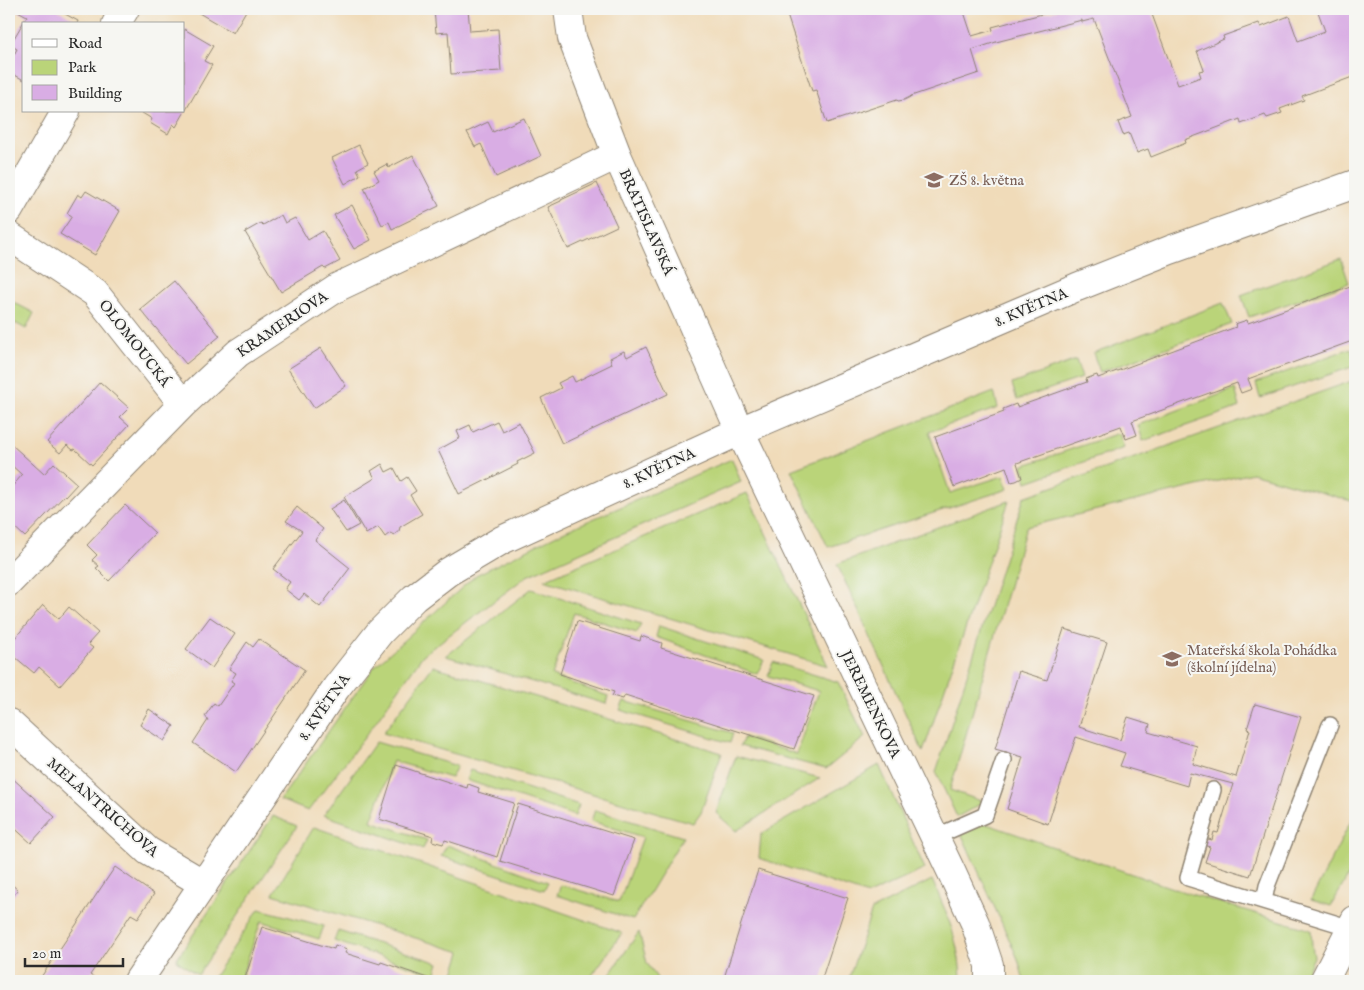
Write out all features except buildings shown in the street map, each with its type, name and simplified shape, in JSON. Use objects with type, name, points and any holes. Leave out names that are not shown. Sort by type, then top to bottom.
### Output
[{"type":"street","points":[[117,22],[125,9]]},
{"type":"street","name":"BRATISLAVSKÁ","points":[[568,9],[572,38],[617,155],[740,431]]},
{"type":"street","points":[[9,210],[65,112]]},
{"type":"street","name":"KRAMERIOVA","points":[[9,582],[183,404],[238,353],[338,287],[617,155]]},
{"type":"street","name":"8. KVĚTNA","points":[[138,981],[336,688],[380,632],[414,598],[448,572],[502,540],[740,431],[1077,287],[1170,250],[1355,184]]},
{"type":"street","name":"OLOMOUCKÁ","points":[[9,236],[95,293],[183,404]]},
{"type":"street","name":"JEREMENKOVA","points":[[740,431],[975,923],[989,965],[989,981]]},
{"type":"street","name":"MELANTRICHOVA","points":[[9,723],[148,851],[204,884]]},
{"type":"street","points":[[1324,981],[1353,924]]},
{"type":"lane","points":[[1264,901],[1267,886],[1330,725]]},
{"type":"lane","points":[[935,837],[985,815],[1004,760]]},
{"type":"lane","points":[[1213,790],[1188,878],[1264,901],[1353,924]]},
{"type":"green space","points":[[1341,259],[1349,283],[1249,317],[1241,295]]},
{"type":"green space","points":[[9,300],[34,313],[26,329],[15,323],[9,335]]},
{"type":"green space","points":[[1223,303],[1232,324],[1100,372],[1093,353]]},
{"type":"green space","points":[[1351,348],[1355,366],[1260,398],[1256,383]]},
{"type":"green space","points":[[1076,360],[1082,378],[1017,400],[1012,384]]},
{"type":"green space","points":[[1355,380],[1355,502],[1252,473],[1026,527],[950,790],[984,802],[957,817],[936,772],[1024,497]]},
{"type":"green space","points":[[1235,389],[1240,407],[1143,441],[1138,425]]},
{"type":"green space","points":[[994,392],[998,408],[929,432],[950,493],[1003,476],[1008,489],[828,547],[791,470]]},
{"type":"green space","points":[[1119,433],[1124,448],[1027,482],[1022,466]]},
{"type":"green space","points":[[732,459],[741,482],[527,576],[423,655],[367,734],[308,811],[280,800],[374,667],[476,575],[565,531]]},
{"type":"green space","points":[[747,493],[828,666],[544,580]]},
{"type":"green space","points":[[1009,501],[923,752],[837,564]]},
{"type":"green space","points":[[531,589],[641,624],[637,633],[574,613],[552,676],[608,696],[606,704],[446,656]]},
{"type":"green space","points":[[659,626],[764,660],[757,674],[656,637]]},
{"type":"green space","points":[[773,662],[838,682],[865,737],[826,769],[740,746],[744,737],[797,754],[819,691],[768,676]]},
{"type":"green space","points":[[433,666],[722,753],[701,812],[693,823],[383,733]]},
{"type":"green space","points":[[624,701],[733,733],[730,743],[620,710]]},
{"type":"green space","points":[[376,742],[457,766],[451,778],[393,761],[371,821],[427,840],[423,849],[324,815]]},
{"type":"green space","points":[[736,756],[820,778],[736,831],[716,813]]},
{"type":"green space","points":[[879,765],[925,869],[868,895],[759,858],[761,834]]},
{"type":"green space","points":[[470,770],[579,805],[575,816],[466,780]]},
{"type":"green space","points":[[595,810],[683,837],[633,920],[557,895],[561,885],[619,902],[643,837],[591,821]]},
{"type":"green space","points":[[1355,813],[1355,864],[1331,906],[1311,900]]},
{"type":"green space","points":[[273,816],[297,826],[198,975],[176,960]]},
{"type":"green space","points":[[984,823],[1184,892],[1311,930],[1314,957],[1303,981],[1024,981],[1018,959],[961,833]]},
{"type":"green space","points":[[314,827],[622,933],[588,981],[452,980],[461,952],[273,894]]},
{"type":"green space","points":[[447,845],[548,882],[544,890],[441,856]]},
{"type":"green space","points":[[932,880],[948,917],[955,941],[961,981],[848,981],[872,910]]},
{"type":"green space","points":[[259,909],[324,926],[319,939],[261,921],[240,981],[211,981]]},
{"type":"green space","points":[[338,931],[439,963],[435,975],[334,941]]},
{"type":"green space","points":[[639,932],[647,963],[659,981],[605,981]]},
{"type":"place","name":"ZŠ 8. května","points":[[934,180]]},
{"type":"place","name":"Mateřská škola Pohádka (školní jídelna)","points":[[1172,659]]}]
